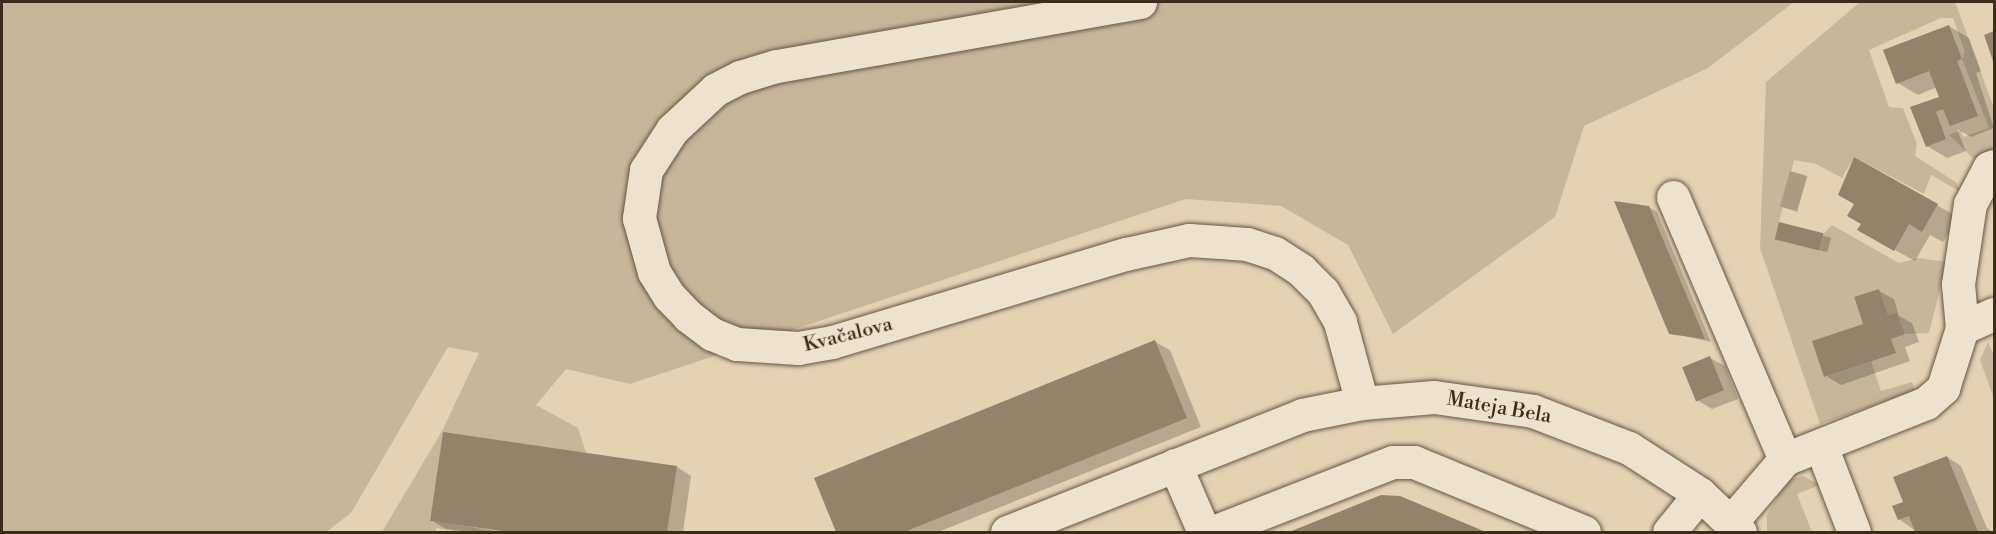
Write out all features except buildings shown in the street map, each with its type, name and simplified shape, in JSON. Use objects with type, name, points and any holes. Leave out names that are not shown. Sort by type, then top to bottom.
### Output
[{"type":"street","name":"Kvačalova","points":[[1140,2],[776,66],[740,77],[715,90],[672,130],[646,170],[639,218],[654,272],[669,296],[688,316],[712,334],[756,347],[798,348],[832,342],[1126,254],[1188,240],[1247,244],[1275,253],[1301,270],[1323,292],[1340,322],[1362,403]]},
{"type":"street","name":"Mateja Bela","points":[[1007,532],[1302,415],[1362,403],[1434,397],[1533,411],[1629,448],[1700,494],[1736,527],[1785,459],[1926,403],[1943,388],[1962,328],[1958,284],[1970,204],[1989,168],[1995,166]]},
{"type":"street","points":[[1672,197],[1785,459]]},
{"type":"street","points":[[1962,328],[1995,314]]},
{"type":"street","points":[[1821,446],[1854,532]]},
{"type":"street","points":[[1213,532],[1394,462],[1414,462],[1584,532]]},
{"type":"street","points":[[1175,465],[1204,532]]},
{"type":"street","points":[[1669,532],[1700,494]]},
{"type":"shaded area","points":[[2,2],[1794,2],[1708,68],[1584,126],[1555,217],[1393,334],[1348,245],[1281,206],[1186,199],[630,384],[566,369],[536,405],[578,428],[586,453],[443,433],[430,521],[509,532],[459,532],[437,528],[435,532],[382,532],[442,431],[479,353],[448,347],[351,513],[326,532],[2,532]]},
{"type":"shaded area","points":[[1860,2],[1955,2],[1994,108],[1994,147],[1978,163],[1949,135],[1961,130],[1963,137],[1989,128],[1962,59],[1965,52],[1953,18],[1941,18],[1869,50],[1889,107],[1903,108],[1917,144],[1915,156],[1957,183],[1962,193],[1931,175],[1924,194],[1854,157],[1842,178],[1816,164],[1794,160],[1775,239],[1820,250],[1824,233],[1832,225],[1899,263],[1918,258],[1947,262],[1929,333],[1905,334],[1897,313],[1888,315],[1879,289],[1854,298],[1863,324],[1813,341],[1825,377],[1871,361],[1881,391],[1912,382],[1915,391],[1820,424],[1760,248],[1766,82]]},
{"type":"shaded area","points":[[1790,171],[1807,176],[1797,212],[1780,207]]},
{"type":"shaded area","points":[[1988,342],[1994,355],[1994,399],[1980,360]]},
{"type":"shaded area","points":[[1803,476],[1820,485],[1797,494],[1812,532],[1767,532],[1767,515],[1779,494],[1790,480]]}]
